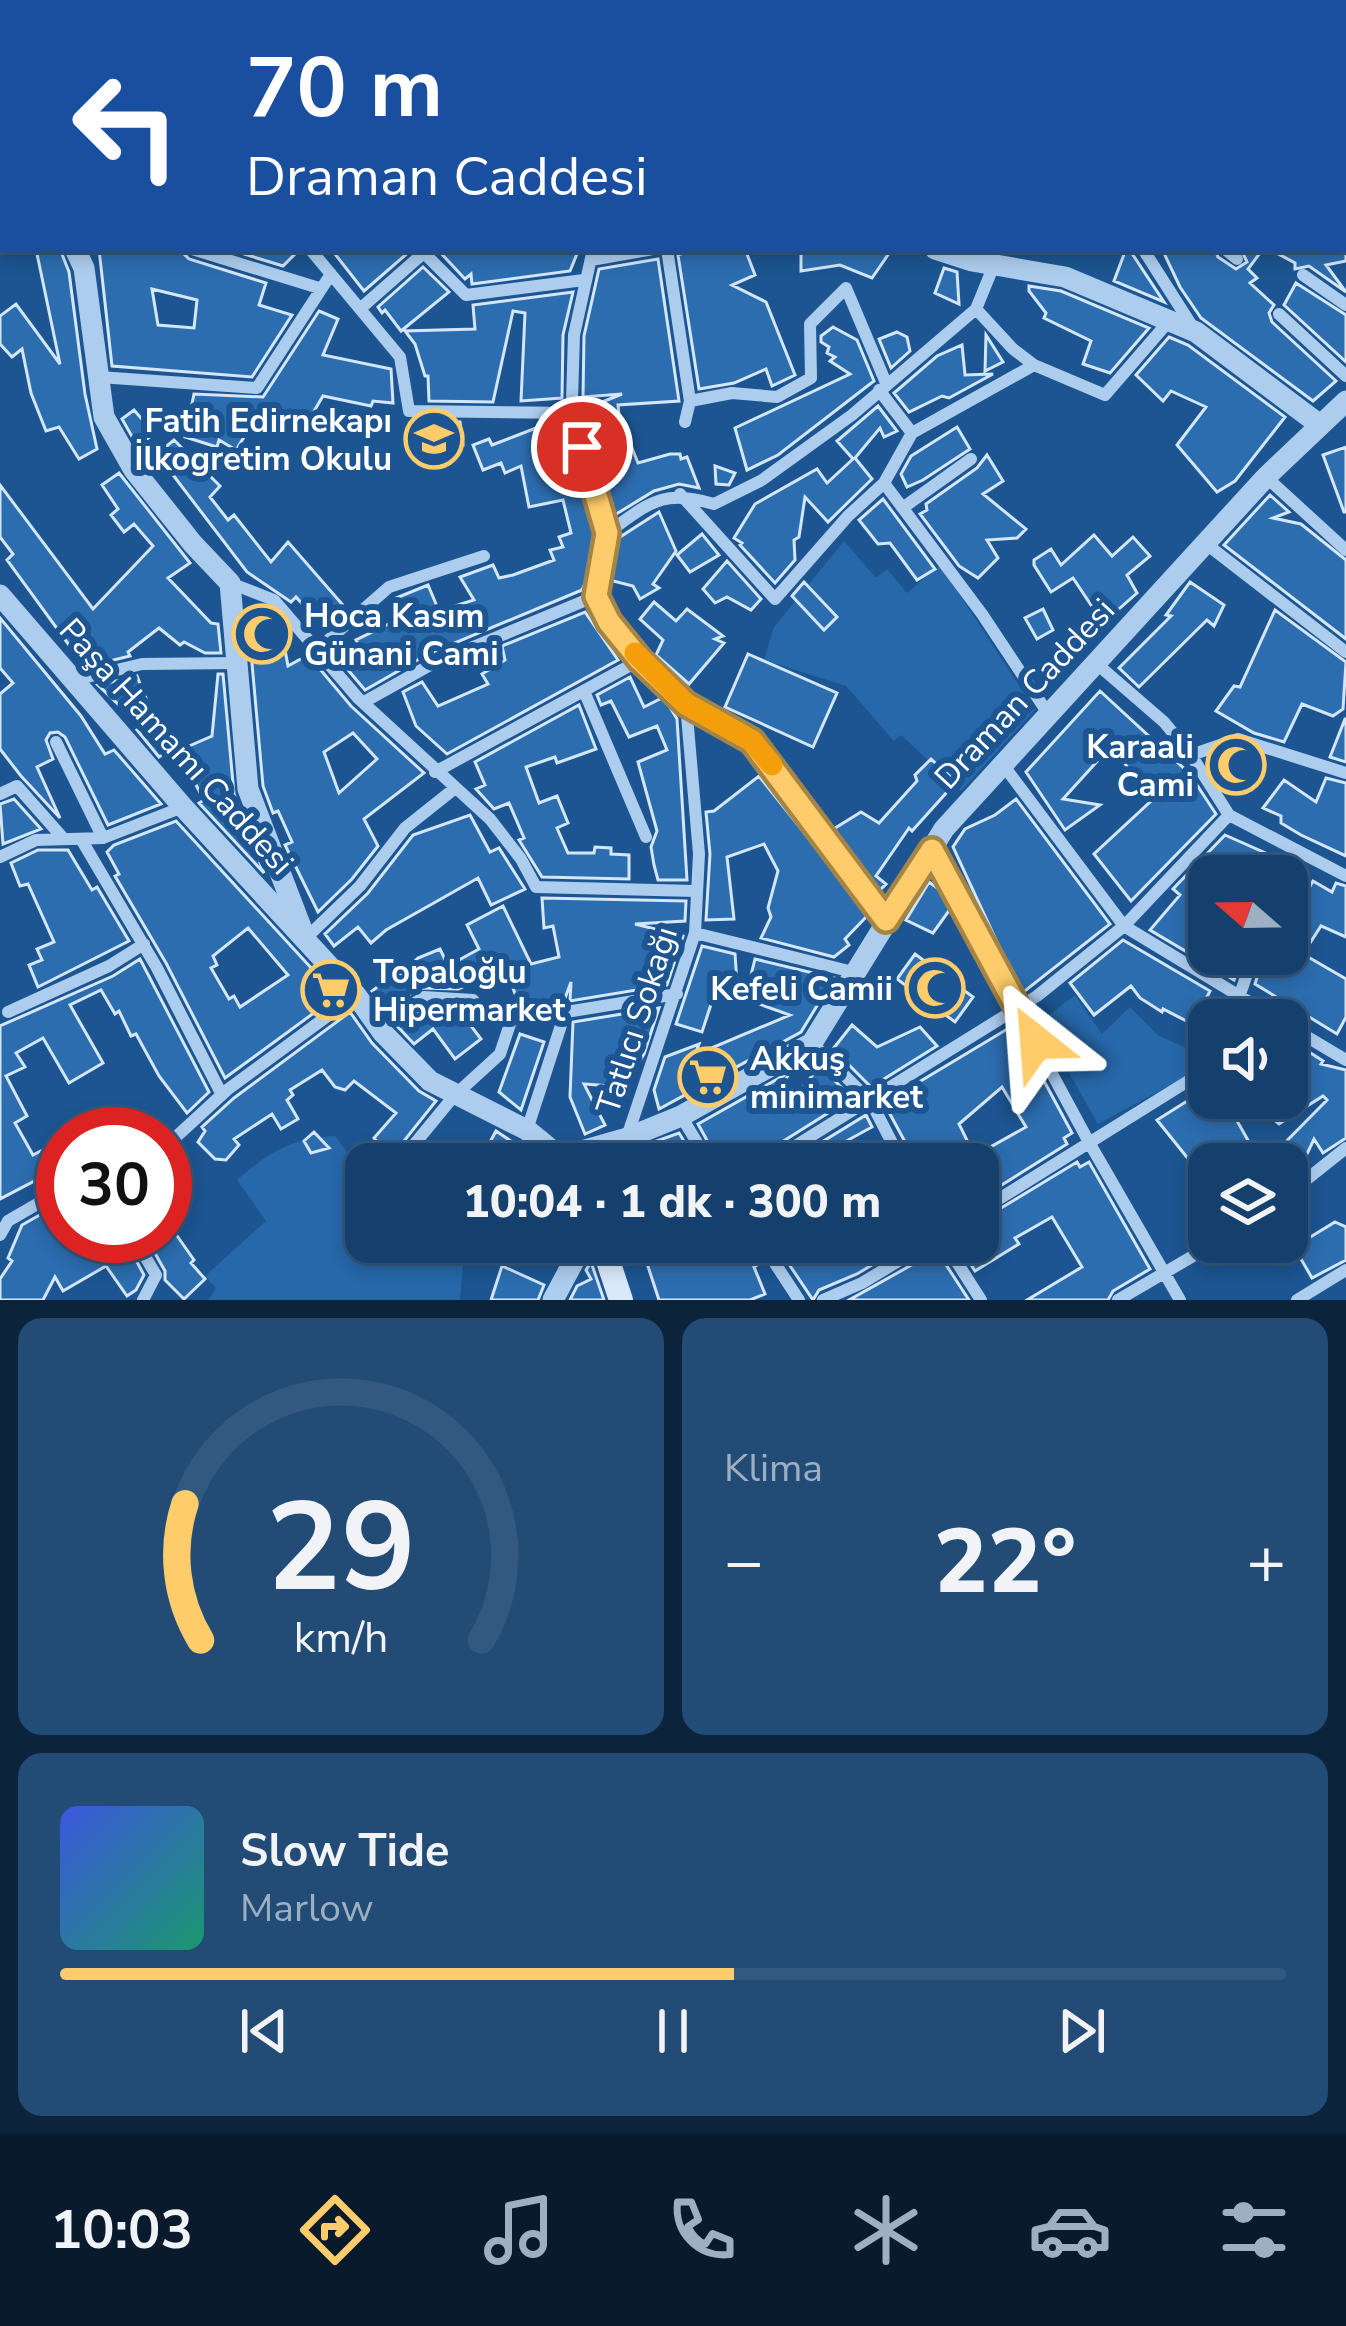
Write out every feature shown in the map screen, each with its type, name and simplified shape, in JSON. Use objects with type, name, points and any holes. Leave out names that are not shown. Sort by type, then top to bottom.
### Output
[{"type":"main road","points":[[604,1263],[621,1300]]},
{"type":"street","points":[[76,252],[84,268],[104,417],[134,470],[230,583],[274,600],[364,702],[490,819],[536,886],[695,892]]},
{"type":"street","points":[[201,252],[320,288]]},
{"type":"street","points":[[313,252],[400,357],[409,411],[573,413]]},
{"type":"street","points":[[361,308],[422,252]]},
{"type":"street","points":[[426,252],[466,296],[584,280]]},
{"type":"street","points":[[667,252],[690,401],[685,422]]},
{"type":"street","points":[[946,252],[1064,277],[1196,332],[1320,425]]},
{"type":"street","points":[[1145,252],[1196,332]]},
{"type":"street","points":[[592,254],[574,335],[573,413],[607,533],[596,596],[609,622],[640,660],[686,704],[752,741],[886,920]]},
{"type":"street","points":[[607,533],[646,506],[680,494],[714,504],[811,448],[976,309],[994,265]]},
{"type":"street","points":[[99,377],[257,388],[331,274]]},
{"type":"street","points":[[1304,275],[1346,305]]},
{"type":"street","points":[[690,401],[732,393],[777,398],[811,378],[810,324],[846,288],[883,387],[913,433]]},
{"type":"street","points":[[976,309],[1034,365],[1106,395],[1168,321]]},
{"type":"street","points":[[1279,314],[1346,376]]},
{"type":"street","points":[[680,494],[775,599],[848,516],[884,484],[913,433],[1034,365]]},
{"type":"street","name":"Draman Caddesi","points":[[612,1143],[681,1116],[812,1043],[944,829],[1266,477],[1346,401]]},
{"type":"street","points":[[904,507],[971,459]]},
{"type":"street","points":[[1266,477],[1346,550]]},
{"type":"street","points":[[884,484],[982,614],[1048,715]]},
{"type":"street","points":[[1205,543],[1346,652]]},
{"type":"street","points":[[317,650],[389,587],[484,556]]},
{"type":"street","points":[[230,583],[248,789],[305,939],[360,886],[405,828],[454,789]]},
{"type":"street","name":"Paşa Hamamı Caddesi","points":[[0,596],[430,1081],[526,1130],[542,1143]]},
{"type":"street","points":[[364,702],[432,664],[596,596]]},
{"type":"street","points":[[435,772],[640,660]]},
{"type":"street","points":[[72,680],[142,664],[238,663]]},
{"type":"street","points":[[1096,664],[1164,722],[1229,815],[1346,876]]},
{"type":"street","points":[[584,691],[646,837]]},
{"type":"street","name":"Tatlıcı Sokağı","points":[[627,1138],[695,934],[699,854],[686,704]]},
{"type":"street","points":[[1191,755],[1238,739],[1346,773]]},
{"type":"street","points":[[56,742],[103,838]]},
{"type":"street","points":[[1004,766],[1124,926],[1243,999]]},
{"type":"street","points":[[0,794],[17,786],[63,838]]},
{"type":"street","points":[[0,856],[36,840],[103,838],[183,807]]},
{"type":"street","points":[[802,1143],[1018,1008],[1124,926],[1229,815]]},
{"type":"street","points":[[81,839],[143,944],[222,1095]]},
{"type":"street","points":[[932,850],[1180,1300]]},
{"type":"street","points":[[695,934],[859,973]]},
{"type":"street","points":[[8,1012],[109,966],[143,944]]},
{"type":"street","points":[[1235,999],[1245,975]]},
{"type":"street","points":[[415,1143],[454,1096],[500,1054],[511,1021],[677,994]]},
{"type":"street","points":[[192,1122],[356,995]]},
{"type":"street","points":[[378,1027],[424,998],[473,1000],[482,1010]]},
{"type":"street","points":[[526,1130],[565,1012]]},
{"type":"street","points":[[1308,1037],[1346,1060]]},
{"type":"street","points":[[812,1043],[871,1102],[892,1143]]},
{"type":"street","points":[[999,1199],[1188,1081]]},
{"type":"street","points":[[681,1116],[697,1143]]},
{"type":"street","points":[[1308,1178],[1346,1148]]},
{"type":"street","points":[[0,1235],[8,1221],[36,1205]]},
{"type":"street","points":[[0,1208],[8,1221]]},
{"type":"street","points":[[1118,1300],[1188,1258]]},
{"type":"street","points":[[142,1300],[157,1275],[150,1263]]},
{"type":"street","points":[[553,1300],[582,1263]]},
{"type":"street","points":[[775,1263],[800,1300]]},
{"type":"street","points":[[823,1300],[895,1263]]},
{"type":"street","points":[[957,1263],[981,1300]]},
{"type":"street","points":[[1297,1300],[1346,1270]]},
{"type":"shaded area","points":[[844,541],[876,578],[887,569],[907,593],[940,565],[1035,710],[961,791],[901,735],[894,741],[846,686],[764,660],[774,627]]},
{"type":"shaded area","points":[[1075,995],[1102,1034],[1130,1007],[1158,1035],[1188,1049],[1188,1075],[1098,1124],[1040,1022]]},
{"type":"shaded area","points":[[335,1136],[345,1149],[345,1263],[464,1263],[460,1300],[208,1300],[216,1288],[205,1276],[266,1221],[237,1180],[282,1148]]},
{"type":"building","points":[[37,252],[61,252],[69,272],[97,449],[79,459],[59,427],[46,431],[31,393],[22,349],[12,357],[0,344],[0,316],[16,304],[60,364]]},
{"type":"building","points":[[99,252],[182,252],[189,259],[266,283],[259,305],[292,315],[252,377],[112,366]],"holes":[[[152,289],[197,300],[194,328],[158,325]]]},
{"type":"building","points":[[238,252],[297,252],[283,266]]},
{"type":"building","points":[[333,252],[409,252],[364,291]]},
{"type":"building","points":[[440,252],[578,252],[570,271],[472,284],[471,274],[465,279]]},
{"type":"building","points":[[746,252],[755,275],[732,285],[766,302],[795,375],[772,386],[766,369],[734,383],[699,389],[678,255]]},
{"type":"building","points":[[801,252],[890,252],[872,278],[840,265],[801,271]]},
{"type":"building","points":[[1125,252],[1131,252],[1164,302],[1114,281]]},
{"type":"building","points":[[1163,252],[1216,252],[1236,269],[1247,262],[1242,252],[1261,252],[1248,269],[1257,278],[1250,283],[1274,305],[1269,313],[1272,322],[1336,381],[1313,401],[1201,318]]},
{"type":"building","points":[[1275,252],[1346,252],[1346,261],[1326,265],[1346,292],[1309,266],[1295,269],[1295,263]]},
{"type":"building","points":[[658,259],[679,401],[618,405],[622,443],[630,443],[638,463],[670,454],[687,457],[699,488],[679,484],[654,491],[613,516],[585,409],[622,394],[583,397],[584,336],[599,269]]},
{"type":"building","points":[[423,267],[449,292],[401,331],[378,307]]},
{"type":"building","points":[[944,268],[957,272],[959,304],[935,293]]},
{"type":"building","points":[[1296,283],[1346,315],[1346,362],[1284,305]]},
{"type":"building","points":[[1029,286],[1061,291],[1149,328],[1110,373],[1083,364],[1091,341],[1044,318],[1046,313]]},
{"type":"building","points":[[573,292],[563,335],[562,398],[521,401],[525,313],[513,311],[493,402],[429,401],[428,376],[405,331],[475,329],[473,305]]},
{"type":"building","points":[[319,311],[338,319],[323,355],[391,369],[393,403],[373,401],[371,406],[323,396],[304,428],[264,405],[236,450],[219,440],[217,447],[185,437],[194,394],[263,397]]},
{"type":"building","points":[[833,327],[857,340],[874,381],[778,455],[747,470],[735,428],[850,374],[830,361],[835,357],[821,342],[821,336]]},
{"type":"building","points":[[897,332],[907,337],[910,351],[891,368],[879,339]]},
{"type":"building","points":[[986,335],[1003,362],[985,371]]},
{"type":"building","points":[[1169,337],[1188,345],[1285,417],[1235,481],[1217,492],[1177,445],[1206,407],[1171,391],[1163,401],[1136,375]]},
{"type":"building","points":[[962,345],[965,375],[993,374],[949,398],[942,396],[909,412],[894,393],[937,356]]},
{"type":"building","points":[[878,406],[897,431],[884,437],[880,428],[855,458],[872,479],[828,522],[805,497],[799,537],[794,540],[795,560],[775,583],[734,538],[755,504],[817,469],[827,483],[853,459],[837,441]]},
{"type":"building","points":[[134,410],[154,433],[138,447],[122,419]]},
{"type":"building","points":[[460,422],[463,445],[416,451],[414,427]]},
{"type":"building","points":[[957,427],[970,449],[907,487],[901,474],[911,456]]},
{"type":"building","points":[[536,428],[546,452],[573,445],[596,533],[582,590],[428,654],[365,690],[337,657],[359,645],[356,640],[399,619],[391,600],[428,585],[439,611],[474,600],[460,577],[493,565],[499,578],[513,575],[554,560],[550,550],[563,547],[559,537],[571,533],[563,500],[529,507],[521,466],[505,473],[501,463],[483,470],[473,445],[489,439],[492,445]]},
{"type":"building","points":[[174,440],[220,486],[210,497],[228,520],[234,515],[271,562],[288,542],[342,604],[319,623],[296,597],[291,602],[247,572],[157,454]]},
{"type":"building","points":[[1346,447],[1346,512],[1344,512],[1323,455]]},
{"type":"building","points":[[987,455],[1003,481],[983,494],[1026,529],[1017,538],[987,540],[998,558],[978,578],[959,566],[920,514]]},
{"type":"building","points":[[715,466],[735,473],[729,485],[716,484]]},
{"type":"building","points":[[119,473],[190,563],[168,578],[211,623],[218,624],[221,653],[205,653],[184,642],[180,645],[159,628],[128,652],[130,656],[85,667],[7,560],[13,554],[0,537],[0,485],[93,609],[153,546],[134,524],[124,532],[111,515],[118,509],[102,485]]},
{"type":"building","points":[[1270,495],[1289,512],[1273,518],[1301,524],[1346,560],[1346,639],[1224,545]]},
{"type":"building","points":[[883,499],[935,569],[917,580],[890,543],[878,544],[859,520]]},
{"type":"building","points":[[659,512],[676,551],[653,584],[659,588],[640,599],[633,586],[609,580],[617,539]]},
{"type":"building","points":[[702,534],[719,555],[690,572],[677,555]]},
{"type":"building","points":[[1094,535],[1112,556],[1133,537],[1150,556],[1127,575],[1137,593],[1103,623],[1073,578],[1051,592],[1034,565],[1034,560],[1051,549],[1061,565]]},
{"type":"building","points":[[727,561],[761,599],[751,610],[727,597],[715,603],[703,589]]},
{"type":"building","points":[[804,582],[837,617],[824,630],[792,596]]},
{"type":"building","points":[[1190,582],[1224,605],[1214,626],[1207,620],[1139,687],[1119,668],[1171,616],[1166,615]]},
{"type":"building","points":[[654,602],[676,621],[687,609],[723,636],[715,639],[724,643],[689,684],[656,655],[663,640],[640,619]]},
{"type":"building","points":[[1043,609],[1053,630],[1037,639],[1025,618]]},
{"type":"building","points":[[1275,610],[1346,662],[1343,709],[1333,716],[1302,704],[1284,742],[1254,733],[1216,711],[1234,686],[1240,687]]},
{"type":"building","points":[[585,612],[618,660],[447,754],[416,726],[403,692],[422,682],[438,706],[488,684],[482,674],[505,660],[502,646]]},
{"type":"building","points":[[272,614],[280,623],[288,666],[308,655],[351,706],[424,773],[364,819],[378,846],[318,912],[285,845],[292,842],[263,786],[248,619]],"holes":[[[353,733],[377,759],[339,793],[324,752]]]},
{"type":"building","points":[[0,618],[81,716],[105,754],[114,750],[161,804],[108,825],[65,737],[58,732],[50,733],[46,740],[53,759],[37,767],[60,818],[21,776],[0,749],[0,694],[13,683],[0,668]]},
{"type":"building","points":[[748,654],[837,693],[813,747],[725,707]]},
{"type":"building","points":[[218,674],[223,674],[234,794],[264,873],[199,803],[204,800],[178,751],[212,736]]},
{"type":"building","points":[[137,676],[172,748],[159,757],[137,730],[142,727],[98,685]]},
{"type":"building","points":[[630,677],[644,707],[664,697],[677,719],[687,880],[658,880],[654,865],[651,847],[657,831],[638,762],[667,750],[657,726],[629,737],[611,701],[601,705],[597,695]]},
{"type":"building","points":[[1100,691],[1189,773],[1216,814],[1131,901],[1094,854],[1151,801],[1112,745],[1063,799],[1100,805],[1065,830],[1026,772]]},
{"type":"building","points":[[579,705],[596,749],[557,763],[555,757],[526,767],[539,803],[557,796],[568,823],[557,828],[568,853],[594,853],[595,847],[629,855],[629,879],[542,877],[519,840],[524,838],[509,803],[494,809],[476,789],[485,785],[475,762]]},
{"type":"building","points":[[1346,719],[1346,762],[1330,757]]},
{"type":"building","name":"Karaali Cami","points":[[1238,750],[1247,753],[1258,769],[1226,791],[1210,765]]},
{"type":"building","points":[[931,759],[956,782],[912,831],[909,828],[876,876],[886,884],[878,892],[832,830],[861,812],[879,823]]},
{"type":"building","points":[[759,776],[869,914],[845,939],[849,945],[834,957],[761,938],[771,917],[768,908],[778,871],[764,844],[727,857],[734,919],[706,920],[710,854],[706,812],[714,811]]},
{"type":"building","points":[[1326,778],[1346,783],[1346,856],[1301,835],[1281,823],[1281,816],[1263,808],[1284,780],[1316,802]]},
{"type":"building","points":[[14,799],[41,829],[3,844],[0,804]]},
{"type":"building","points":[[1016,799],[1110,924],[1021,994],[953,847],[965,829]]},
{"type":"building","points":[[470,815],[490,852],[499,848],[525,889],[491,905],[478,878],[371,943],[358,927],[334,946],[325,934],[368,893],[413,835]]},
{"type":"building","points":[[176,821],[337,996],[225,1078],[115,876],[119,874],[107,852]],"holes":[[[248,928],[288,975],[240,1007],[234,996],[229,999],[211,968],[217,965],[213,956]]]},
{"type":"building","points":[[1225,835],[1270,855],[1206,855]]},
{"type":"building","points":[[38,850],[68,850],[129,941],[38,987],[29,965],[42,960],[37,949],[54,942],[28,884],[20,886],[11,863]]},
{"type":"building","points":[[1188,873],[1188,953],[1150,930],[1180,895],[1173,889]]},
{"type":"building","points":[[1313,881],[1332,892],[1336,883],[1346,886],[1346,937],[1321,926],[1308,946],[1308,890]]},
{"type":"building","points":[[929,882],[951,908],[933,933],[906,920]]},
{"type":"building","points":[[542,898],[686,901],[685,921],[635,924],[683,936],[667,985],[570,1001],[571,982],[564,1001],[525,1008],[529,1001],[520,1008],[505,965],[458,989],[420,988],[385,1010],[372,991],[394,974],[397,978],[418,958],[440,949],[448,966],[479,949],[467,925],[503,906],[531,964],[559,957],[553,926],[544,928]]},
{"type":"building","points":[[1123,940],[1210,991],[1206,999],[1188,999],[1188,1022],[1162,1012],[1131,986],[1094,1015],[1070,983]]},
{"type":"building","points":[[702,946],[735,954],[738,997],[716,989],[702,1032],[676,1024]]},
{"type":"building","name":"Kefeli Camii","points":[[915,954],[973,997],[955,1022],[897,979]]},
{"type":"building","points":[[1308,957],[1346,979],[1346,1017],[1337,1034],[1308,1016],[1308,999],[1280,999],[1255,984],[1258,975],[1308,975]]},
{"type":"building","points":[[140,959],[209,1092],[192,1108],[182,1107],[101,990],[70,1005],[103,1063],[69,1083],[43,1038],[16,1053],[25,1067],[6,1076],[27,1116],[15,1123],[36,1153],[36,1180],[0,1199],[0,1026],[113,976]]},
{"type":"building","points":[[755,959],[834,978],[801,1032],[659,1109],[654,1090],[665,1057],[699,1044],[695,1055],[790,1015],[745,999]]},
{"type":"building","points":[[427,1008],[459,1010],[481,1039],[455,1059],[433,1029],[414,1044],[398,1027]]},
{"type":"building","points":[[659,1008],[644,1054],[624,1087],[584,1084],[605,1125],[585,1134],[570,1097],[573,1022]]},
{"type":"building","points":[[350,1012],[372,1043],[419,1091],[436,1101],[402,1143],[378,1143],[374,1138],[396,1113],[354,1081],[345,1090],[335,1087],[322,1070],[290,1090],[293,1095],[287,1100],[298,1119],[281,1129],[272,1114],[234,1139],[239,1145],[226,1160],[215,1159],[198,1142],[205,1131],[202,1127]]},
{"type":"building","points":[[852,1025],[877,1047],[920,1027],[937,1046],[871,1087],[833,1049]]},
{"type":"building","points":[[1014,1025],[1072,1133],[1064,1138],[1067,1144],[999,1187],[998,1143],[1026,1127],[1002,1087],[959,1124],[968,1143],[906,1143],[884,1103]]},
{"type":"building","points":[[520,1034],[544,1042],[521,1110],[499,1092]]},
{"type":"building","points":[[1308,1051],[1321,1064],[1346,1070],[1346,1138],[1323,1153],[1314,1139],[1308,1152],[1308,1143],[1285,1143],[1327,1100],[1323,1096],[1308,1106]]},
{"type":"building","points":[[820,1066],[852,1098],[780,1143],[708,1143],[698,1124],[790,1072],[774,1100],[786,1108]]},
{"type":"building","points":[[1188,1100],[1188,1119],[1236,1119],[1249,1142],[1188,1143],[1188,1159],[1157,1120]]},
{"type":"building","points":[[866,1115],[872,1127],[843,1143],[820,1143]]},
{"type":"building","points":[[496,1131],[514,1143],[489,1143]]},
{"type":"building","points":[[314,1132],[329,1148],[311,1153],[304,1141]]},
{"type":"building","points":[[679,1133],[685,1143],[651,1143]]},
{"type":"building","points":[[1077,1162],[1080,1167],[1089,1162],[1150,1269],[1113,1291],[1108,1300],[1027,1300],[1082,1267],[1052,1217],[1015,1238],[1019,1244],[999,1256],[999,1209]]},
{"type":"building","points":[[36,1217],[36,1263],[138,1263],[144,1275],[127,1296],[106,1266],[63,1291],[55,1277],[43,1300],[0,1300],[0,1279],[12,1261],[8,1258],[22,1225]]},
{"type":"building","points":[[1335,1222],[1346,1227],[1346,1260],[1312,1278],[1303,1263],[1308,1263],[1308,1238]]},
{"type":"building","points":[[160,1263],[191,1263],[205,1279],[184,1299],[165,1280]]},
{"type":"building","points":[[591,1263],[604,1300],[570,1300],[577,1286],[591,1279],[586,1270]]},
{"type":"building","points":[[647,1263],[760,1263],[754,1267],[765,1294],[750,1300],[659,1300]]},
{"type":"building","points":[[788,1263],[875,1263],[819,1290],[813,1300]]},
{"type":"building","points":[[915,1263],[945,1263],[969,1300],[849,1300]]},
{"type":"building","points":[[502,1266],[544,1285],[538,1300],[491,1300]]},
{"type":"slow traffic","points":[[635,653],[686,704],[752,741],[772,765]]},
{"type":"place","name":"Fatih Edirnekapı İlkogretim Okulu","points":[[434,439]]},
{"type":"place","name":"Hoca Kasım Günani Cami","points":[[262,634]]},
{"type":"place","name":"Karaali Cami","points":[[1236,765]]},
{"type":"place","name":"Kefeli Camii","points":[[935,988]]},
{"type":"place","name":"Topaloğlu Hipermarket","points":[[331,990]]},
{"type":"place","name":"Akkuş minimarket","points":[[708,1077]]},
{"type":"route","points":[[582,447],[607,533],[596,596],[609,622],[686,704],[752,741],[886,920],[932,850],[1036,1042]]}]
